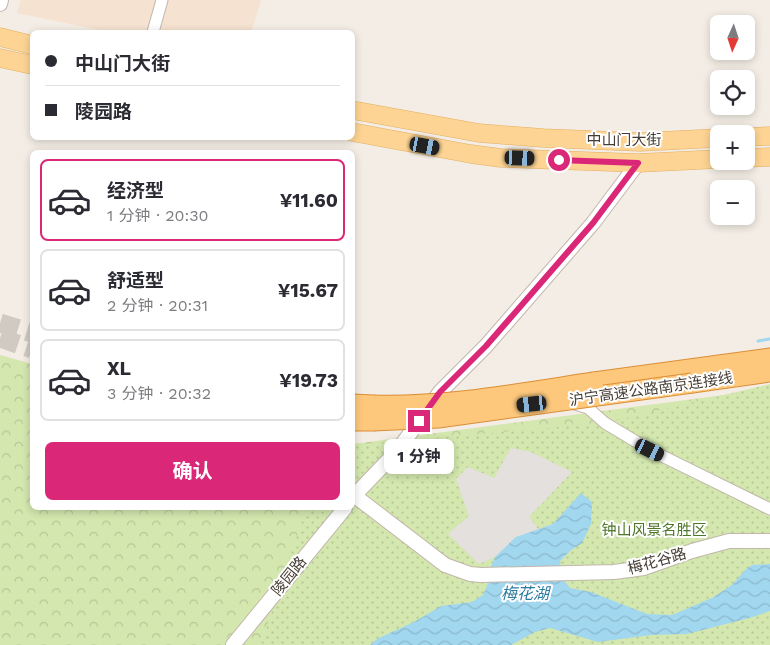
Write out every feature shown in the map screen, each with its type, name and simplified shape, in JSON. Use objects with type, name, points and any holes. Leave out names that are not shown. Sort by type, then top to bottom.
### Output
[{"type":"highway","name":"沪宁高速公路南京连接线","points":[[355,420],[373,413],[413,405],[507,395],[770,358]]},
{"type":"highway","name":"沪宁高速公路南京连接线","points":[[355,405],[373,413],[438,418],[770,372]]},
{"type":"main road","points":[[0,37],[30,44]]},
{"type":"main road","points":[[0,58],[30,64]]},
{"type":"main road","name":"中山门大街","points":[[355,111],[471,131],[534,138],[640,142],[710,138]]},
{"type":"main road","name":"中山门大街","points":[[355,133],[501,158],[638,163],[710,159]]},
{"type":"main road","points":[[755,137],[770,136]]},
{"type":"main road","points":[[755,158],[770,157]]},
{"type":"street","points":[[0,4],[1,0]]},
{"type":"street","points":[[153,30],[162,0]]},
{"type":"street","points":[[355,496],[398,450],[440,392],[486,346],[580,238],[638,163]]},
{"type":"street","points":[[440,392],[472,412],[567,401],[588,408],[605,423],[650,450],[770,509]]},
{"type":"street","name":"梅花谷路","points":[[355,498],[445,565],[464,572],[481,575],[614,572],[644,568],[692,551],[729,541],[770,541]]},
{"type":"street","name":"陵园路","points":[[232,645],[343,510]]},
{"type":"shaded area","points":[[21,0],[261,0],[252,30],[99,30],[17,13]]},
{"type":"shaded area","points":[[511,448],[531,452],[572,472],[529,517],[539,530],[516,537],[495,557],[479,564],[448,534],[469,516],[456,479],[468,467],[494,478]]},
{"type":"green space","name":"钟山风景名胜区","points":[[0,355],[30,363],[30,510],[355,510],[355,444],[770,389],[770,645],[0,645]]},
{"type":"green space","name":"钟山风景名胜区","points":[[770,384],[770,645],[261,645],[305,510],[355,510],[355,445],[605,423]]},
{"type":"water","name":"梅花湖","points":[[581,493],[592,502],[591,524],[582,543],[560,561],[562,578],[570,588],[591,592],[647,614],[672,615],[714,597],[733,584],[752,565],[770,564],[770,611],[687,634],[651,635],[598,642],[550,628],[535,632],[511,645],[370,645],[377,639],[414,622],[441,606],[472,602],[483,595],[489,581],[491,566],[495,557],[516,537],[553,524]]},
{"type":"waterway","points":[[758,341],[770,339]]},
{"type":"tunnel","points":[[0,323],[30,332]]},
{"type":"tunnel","points":[[0,338],[30,348]]},
{"type":"route","points":[[419,421],[440,392],[486,346],[593,223],[638,163],[559,160]]}]
